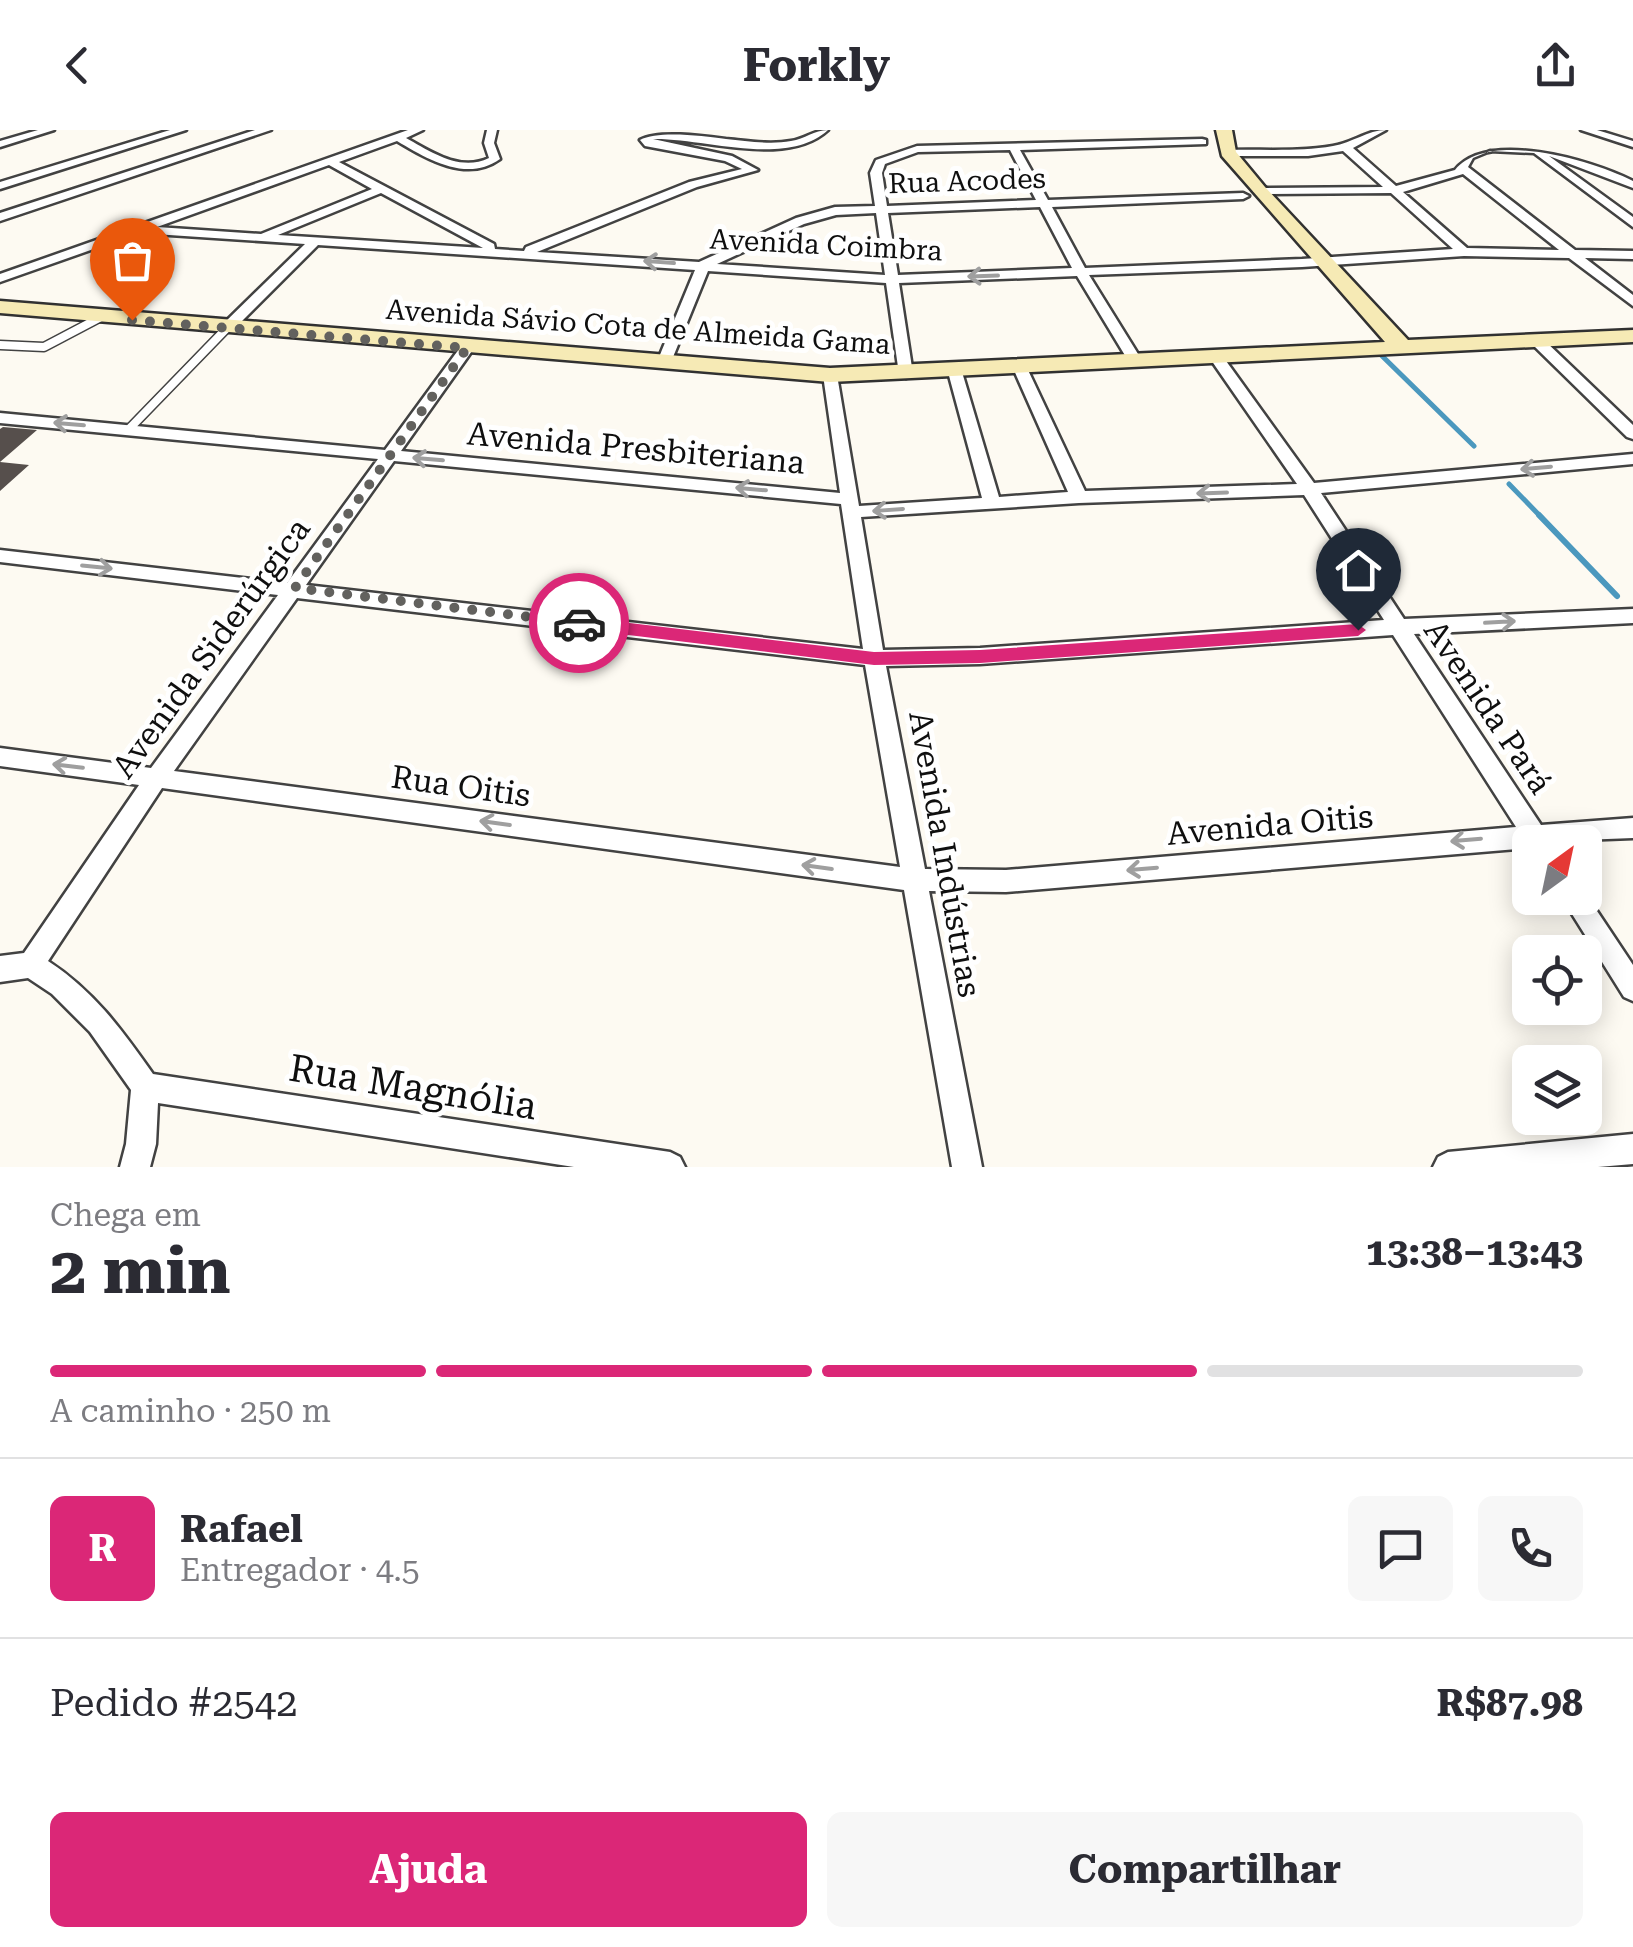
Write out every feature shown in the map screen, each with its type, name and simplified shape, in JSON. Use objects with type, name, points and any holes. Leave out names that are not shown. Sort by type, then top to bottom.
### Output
[{"type":"street","points":[[0,144],[49,130]]},
{"type":"street","points":[[0,186],[181,130]]},
{"type":"street","points":[[0,278],[418,130]]},
{"type":"street","points":[[397,137],[454,165],[479,166],[495,160],[489,143],[492,130]]},
{"type":"street","points":[[524,252],[693,184],[752,170],[728,158],[654,146],[646,140],[650,136],[686,134],[787,145],[813,140],[823,130]]},
{"type":"street","points":[[964,130],[973,147]]},
{"type":"street","points":[[1040,130],[1049,145]]},
{"type":"street","points":[[1228,153],[1346,148],[1366,142],[1381,130]]},
{"type":"street","points":[[1586,130],[1633,144]]},
{"type":"street","points":[[0,217],[260,131]]},
{"type":"street","points":[[906,374],[876,173],[880,162],[892,154],[917,148],[1049,145],[1218,133]]},
{"type":"street","points":[[1218,133],[1251,193],[1302,262],[1378,348]]},
{"type":"street","points":[[1218,133],[1251,193],[1324,262],[1402,347]]},
{"type":"street","points":[[1012,146],[1136,362]]},
{"type":"street","points":[[1346,148],[1464,252]]},
{"type":"street","name":"Rua Acodes","points":[[704,265],[816,216],[882,208],[1393,190],[1422,185],[1464,169],[1469,156],[1478,150],[1534,150]]},
{"type":"street","points":[[1534,150],[1591,165],[1633,185]]},
{"type":"street","points":[[1534,150],[1633,222]]},
{"type":"street","points":[[329,161],[498,251]]},
{"type":"street","points":[[1464,169],[1633,302]]},
{"type":"street","points":[[260,237],[382,189]]},
{"type":"street","name":"Avenida Coimbra","points":[[136,229],[890,278],[1324,262],[1464,252],[1633,255]]},
{"type":"street","points":[[227,328],[316,240]]},
{"type":"street","points":[[664,362],[704,265]]},
{"type":"street","name":"Avenida Sávio Cota de Almeida Gama","points":[[0,307],[830,376],[1633,336]]},
{"type":"street","points":[[1539,343],[1633,434]]},
{"type":"street","name":"Avenida Siderúrgica","points":[[31,964],[158,777],[467,348]]},
{"type":"street","name":"Avenida Pará","points":[[1216,358],[1309,490],[1527,825]]},
{"type":"street","points":[[1020,368],[1079,497]]},
{"type":"street","points":[[955,372],[992,502]]},
{"type":"street","name":"Avenida Indústrias","points":[[830,376],[874,658],[967,1167]]},
{"type":"street","name":"Avenida Presbiteriana","points":[[0,418],[849,505],[1309,490],[1633,459]]},
{"type":"street","points":[[0,556],[874,658],[980,656],[1396,627],[1633,616]]},
{"type":"street","name":"Rua Oitis","points":[[0,757],[913,880]]},
{"type":"street","name":"Avenida Oitis","points":[[1602,831],[1633,828]]},
{"type":"street","name":"Avenida Oitis","points":[[913,880],[1006,881],[1512,840]]},
{"type":"street","points":[[1585,915],[1633,988]]},
{"type":"street","points":[[0,969],[31,964],[61,986],[100,1022],[145,1087],[141,1144],[134,1167]]},
{"type":"street","name":"Rua Magnólia","points":[[145,1087],[670,1167]]},
{"type":"street","points":[[1448,1167],[1633,1149]]},
{"type":"lane","points":[[0,345],[44,347],[100,317]]},
{"type":"lane","points":[[129,429],[227,328]]},
{"type":"building","points":[[0,429],[37,430],[0,462]]},
{"type":"building","points":[[0,462],[29,465],[0,491]]},
{"type":"waterway","points":[[1377,351],[1474,446]]},
{"type":"waterway","points":[[1509,484],[1542,518]]},
{"type":"waterway","points":[[1539,515],[1617,596]]},
{"type":"way so far","points":[[132,320],[467,348],[295,588],[579,623]]},
{"type":"route","points":[[579,623],[874,658],[980,656],[1358,630]]}]
